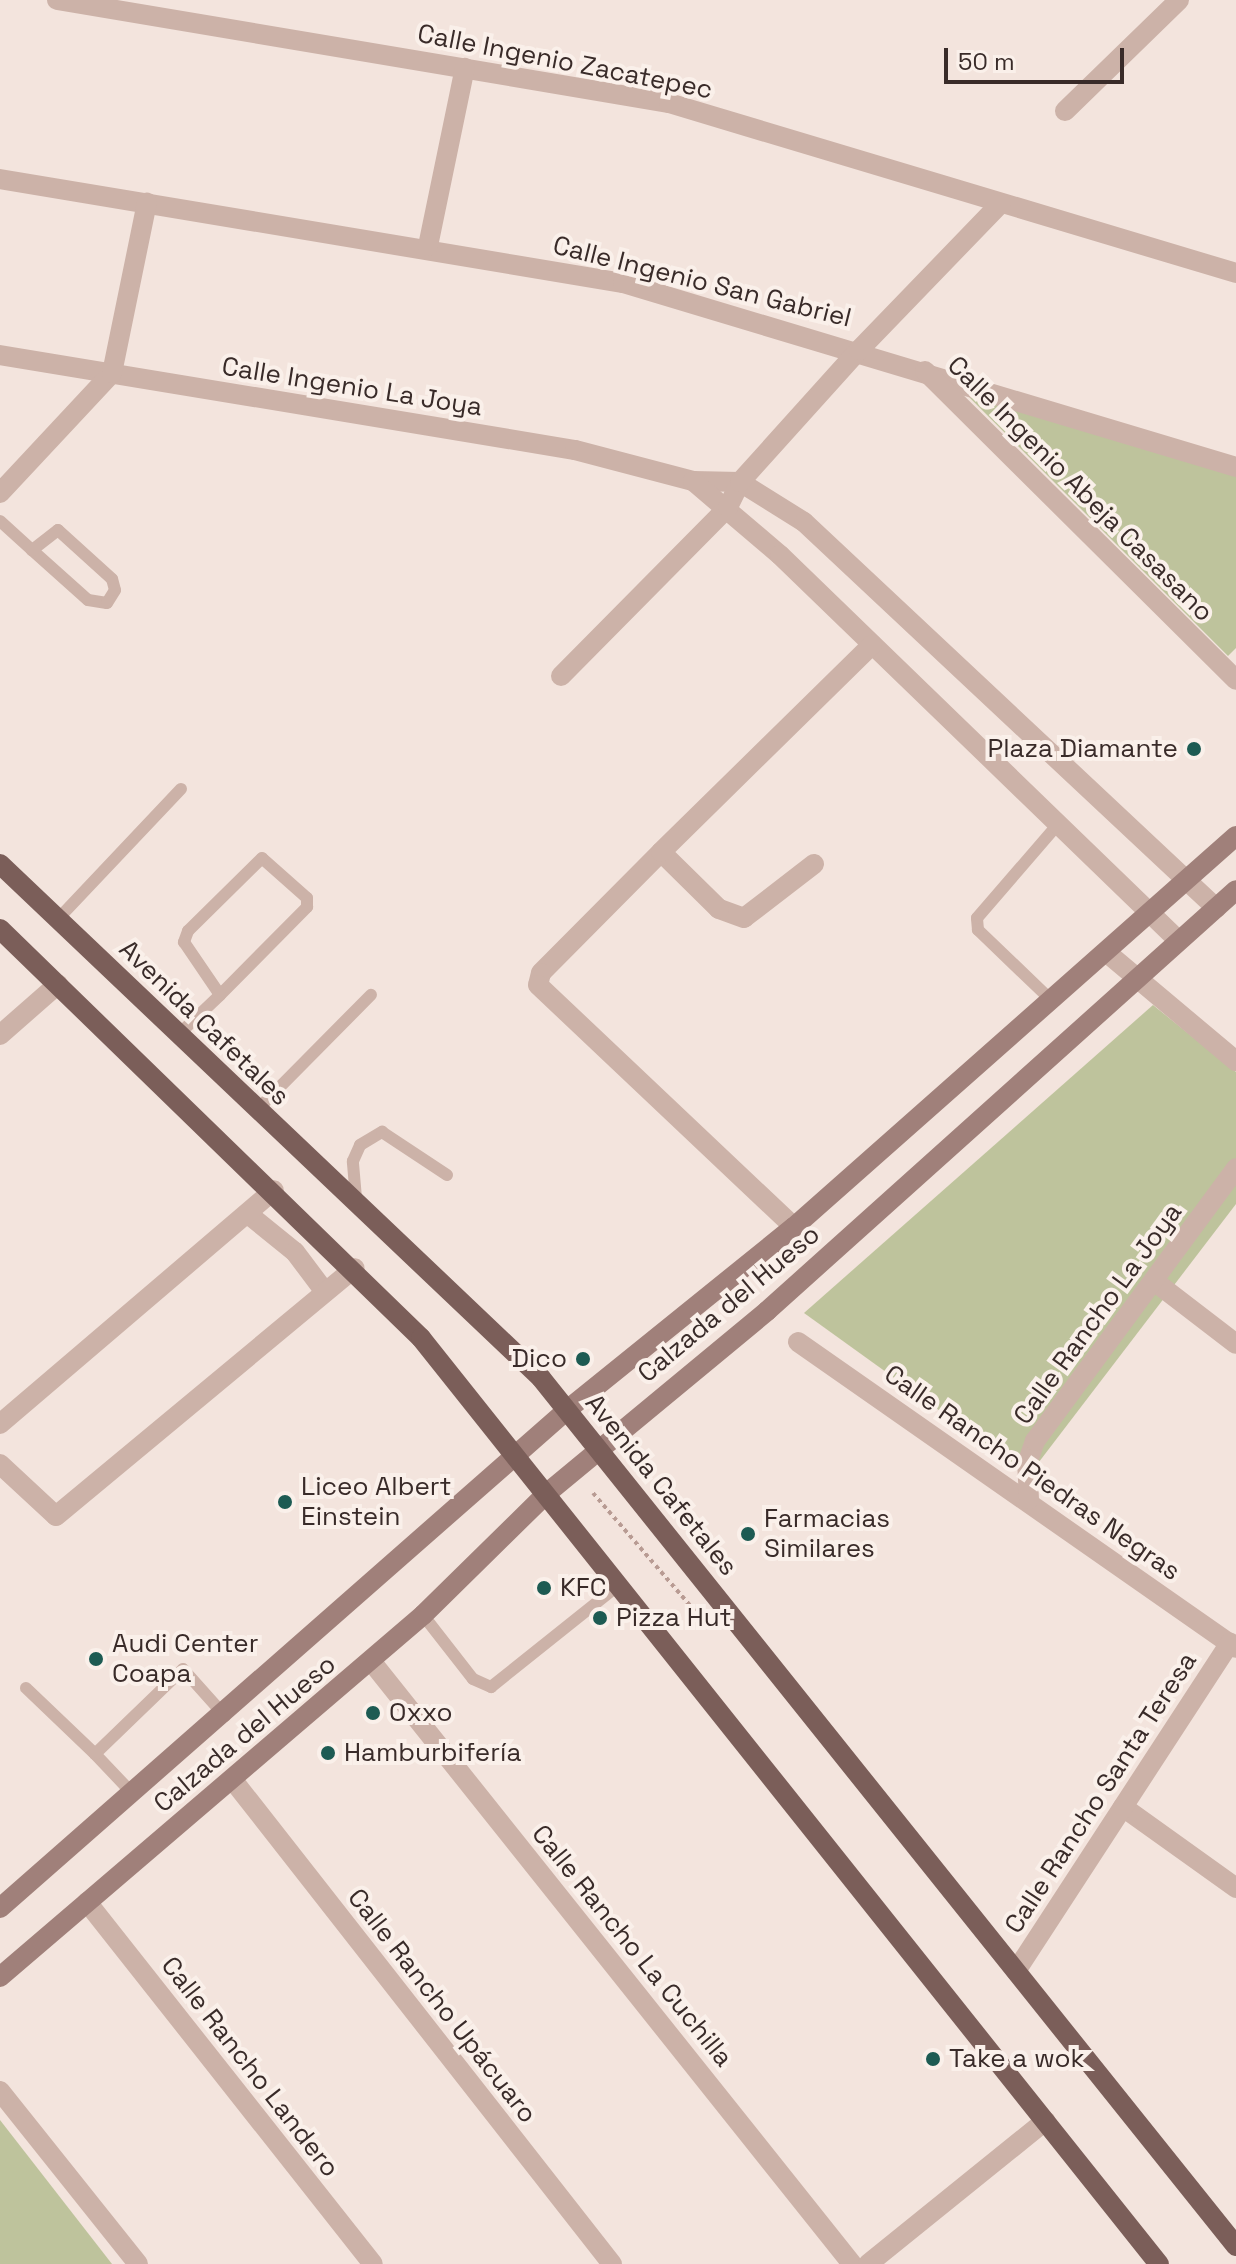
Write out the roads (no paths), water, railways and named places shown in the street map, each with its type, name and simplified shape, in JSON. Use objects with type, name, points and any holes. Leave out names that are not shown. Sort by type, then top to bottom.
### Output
[{"type":"main road","name":"Calzada del Hueso","points":[[0,1908],[225,1716],[567,1410],[794,1227],[1236,836]]},
{"type":"main road","name":"Avenida Cafetales","points":[[0,864],[567,1410],[1236,2246]]},
{"type":"main road","name":"Calzada del Hueso","points":[[0,1977],[371,1661],[423,1615],[546,1494],[767,1311],[1236,890]]},
{"type":"main road","points":[[0,929],[58,984],[261,1202],[355,1268],[516,1456],[1159,2264]]},
{"type":"street","name":"Calle Ingenio Zacatepec","points":[[57,0],[669,103],[1236,273]]},
{"type":"street","points":[[1065,111],[1179,0]]},
{"type":"street","points":[[428,246],[465,68]]},
{"type":"street","name":"Calle Ingenio San Gabriel","points":[[0,179],[428,246],[623,283],[922,368],[1236,467]]},
{"type":"street","points":[[0,493],[112,373],[147,203]]},
{"type":"street","points":[[561,676],[728,507],[740,482],[859,350],[1001,203]]},
{"type":"street","name":"Calle Ingenio La Joya","points":[[0,355],[575,450],[693,481],[740,482]]},
{"type":"street","name":"Calle Ingenio Abeja Casasano","points":[[922,368],[1236,680]]},
{"type":"street","name":"Calle Ingenio La Joya","points":[[693,481],[728,507],[1060,822],[1178,940]]},
{"type":"street","points":[[740,482],[804,522],[1216,908]]},
{"type":"street","points":[[794,1227],[538,985],[541,973],[872,645]]},
{"type":"street","points":[[661,852],[719,909],[744,918],[814,864]]},
{"type":"street","points":[[1106,952],[1134,983],[1236,1061]]},
{"type":"street","points":[[0,1035],[58,984]]},
{"type":"street","name":"Calle Rancho La Joya","points":[[1029,1499],[1027,1464],[1035,1441],[1236,1168]]},
{"type":"street","points":[[0,1424],[261,1202],[295,1252],[332,1287]]},
{"type":"street","points":[[0,1464],[56,1516],[355,1268]]},
{"type":"street","points":[[1154,1281],[1236,1344]]},
{"type":"street","name":"Calle Rancho Piedras Negras","points":[[798,1342],[1029,1499],[1233,1646]]},
{"type":"street","name":"Calle Rancho Santa Teresa","points":[[1016,1971],[1233,1646]]},
{"type":"street","name":"Calle Rancho La Cuchilla","points":[[371,1661],[852,2264]]},
{"type":"street","name":"Calle Rancho Upácuaro","points":[[232,1779],[612,2264]]},
{"type":"street","points":[[1123,1807],[1236,1888]]},
{"type":"street","name":"Calle Rancho Landero","points":[[87,1902],[373,2264]]},
{"type":"street","points":[[0,2091],[138,2264]]},
{"type":"street","points":[[868,2264],[1045,2121]]},
{"type":"lane","points":[[0,521],[32,550],[88,600],[107,603],[115,590],[112,579],[58,530],[32,550]]},
{"type":"lane","points":[[58,919],[181,789]]},
{"type":"lane","points":[[1050,999],[978,930],[977,918],[1060,822]]},
{"type":"lane","points":[[177,1036],[220,995],[307,907],[307,898],[262,858],[188,931],[184,942],[220,995]]},
{"type":"lane","points":[[257,1110],[371,995]]},
{"type":"lane","points":[[358,1206],[353,1161],[360,1145],[382,1132],[447,1175]]},
{"type":"lane","points":[[423,1615],[473,1679],[491,1687],[619,1585]]},
{"type":"lane","points":[[95,1754],[183,1669],[225,1716]]},
{"type":"lane","points":[[26,1688],[133,1794]]},
{"type":"place","name":"Plaza Diamante","points":[[1194,749]]},
{"type":"place","name":"Dico","points":[[583,1359]]},
{"type":"place","name":"Liceo Albert Einstein","points":[[285,1502]]},
{"type":"place","name":"Farmacias Similares","points":[[748,1534]]},
{"type":"place","name":"KFC","points":[[544,1588]]},
{"type":"place","name":"Pizza Hut","points":[[600,1618]]},
{"type":"place","name":"Audi Center Coapa","points":[[96,1659]]},
{"type":"place","name":"Oxxo","points":[[373,1713]]},
{"type":"place","name":"Hamburbifería","points":[[328,1753]]},
{"type":"place","name":"Take a wok","points":[[933,2059]]}]
